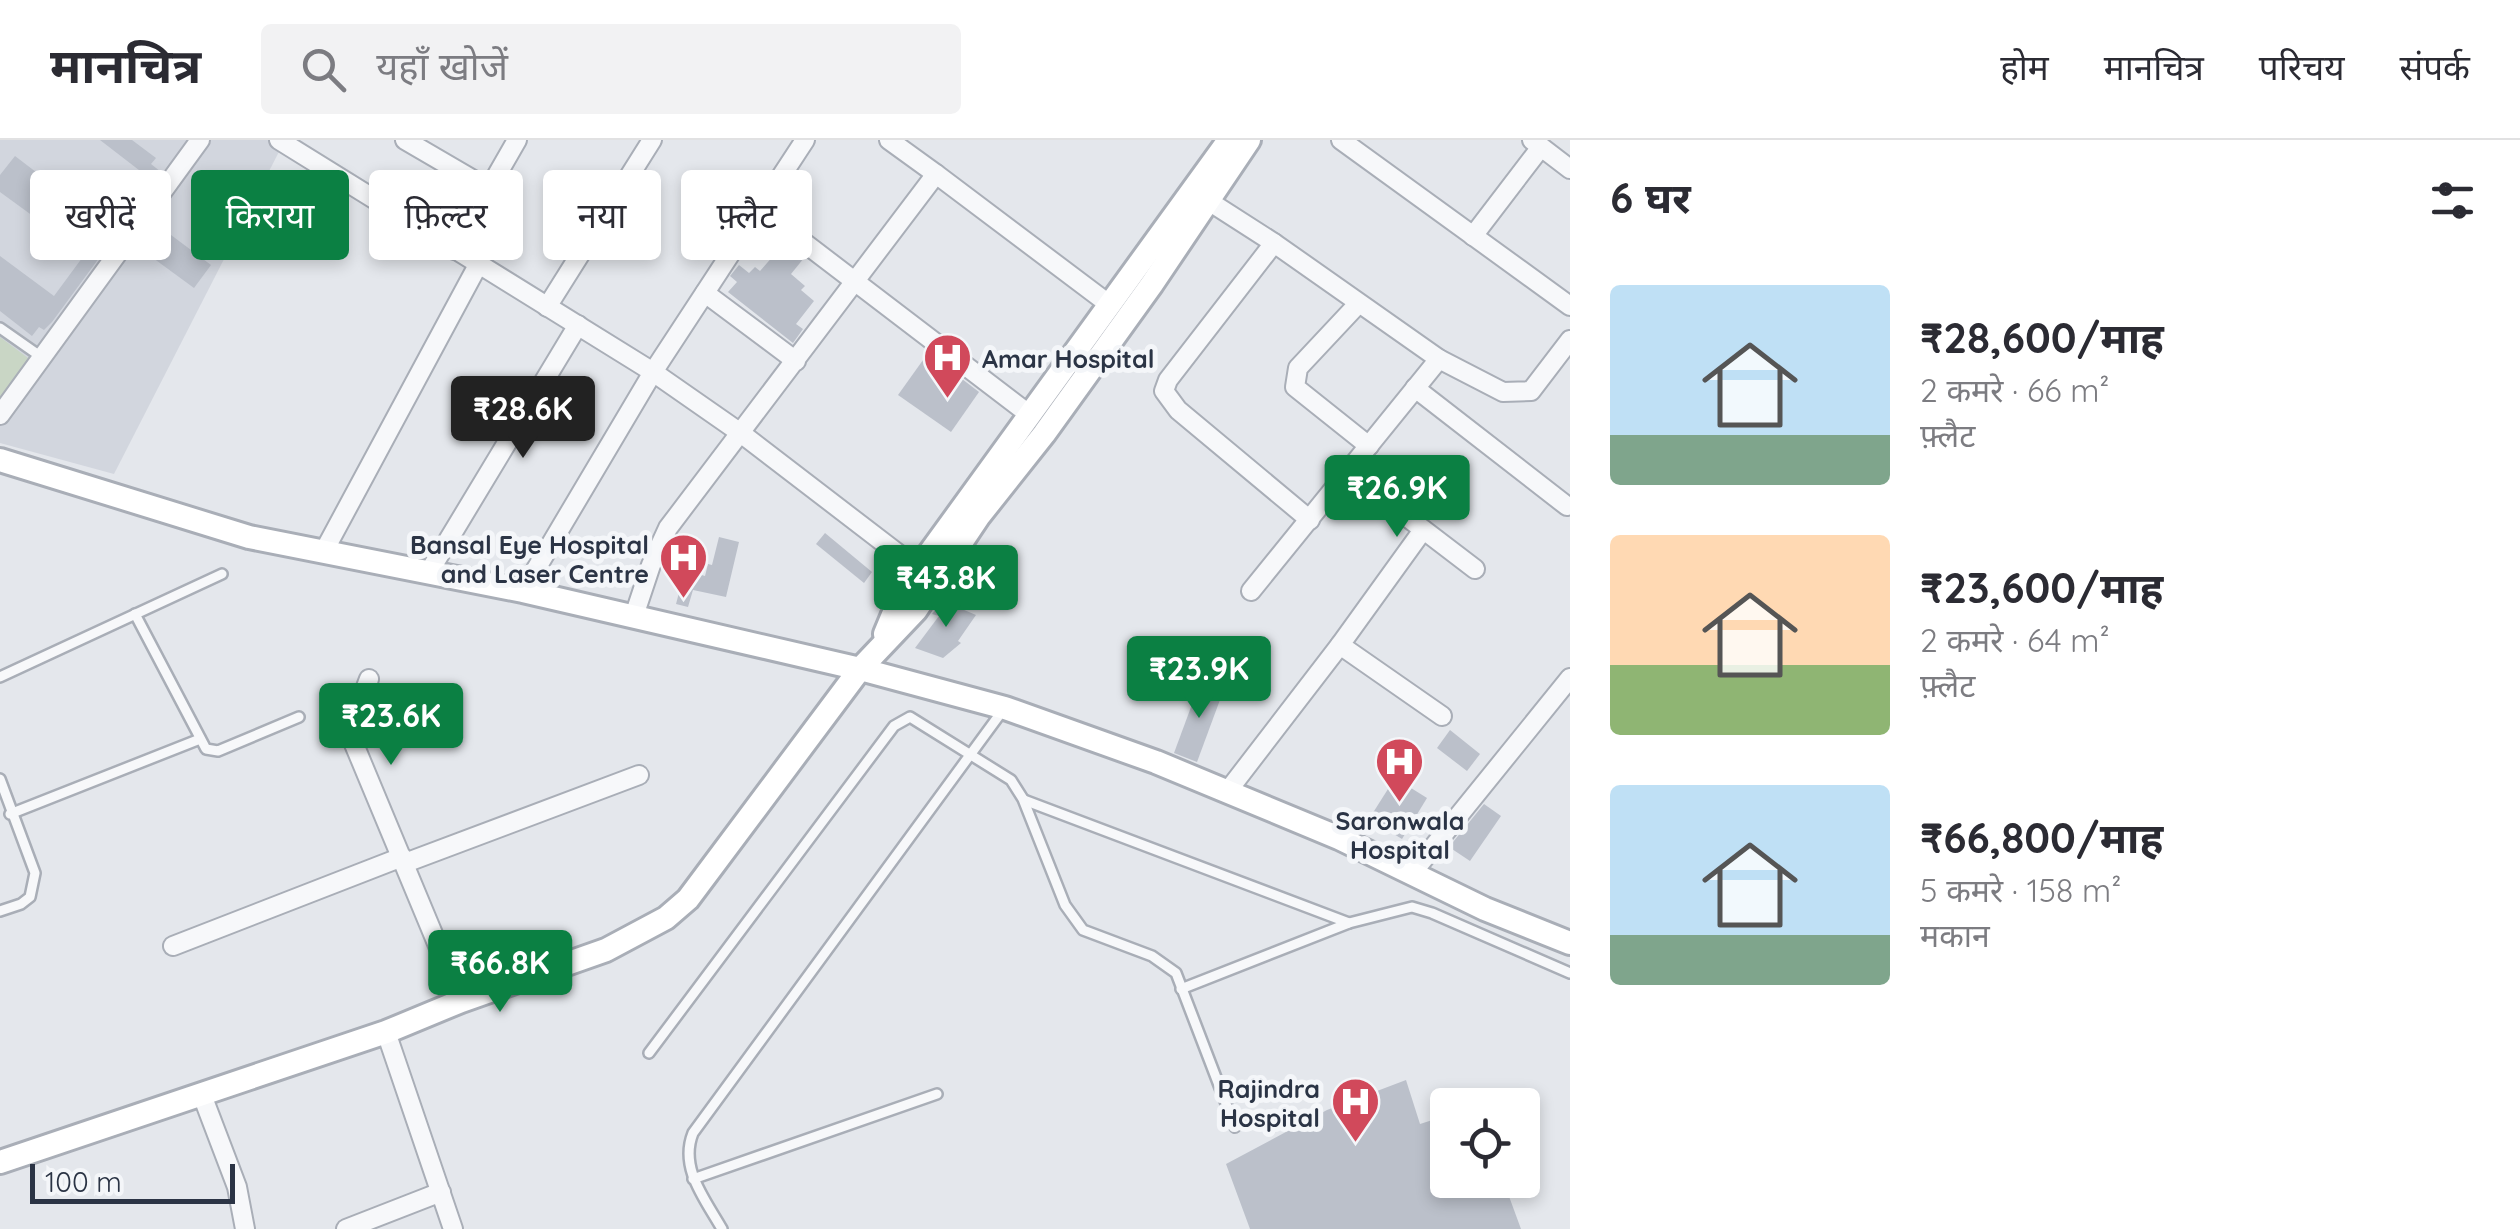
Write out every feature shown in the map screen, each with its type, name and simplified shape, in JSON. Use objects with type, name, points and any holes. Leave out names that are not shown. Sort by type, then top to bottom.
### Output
[{"type":"main road","points":[[882,642],[900,598],[918,569],[1229,140]]},
{"type":"main road","points":[[0,1162],[386,1032],[606,950],[666,918],[688,899],[860,669],[916,610],[979,516],[1044,434],[1152,284],[1249,140]]},
{"type":"main road","points":[[0,460],[249,537],[634,616],[1005,708],[1156,762],[1414,872],[1485,910],[1570,942]]},
{"type":"street","points":[[0,415],[200,140]]},
{"type":"street","points":[[279,140],[369,197]]},
{"type":"street","points":[[405,140],[456,170]]},
{"type":"street","points":[[500,170],[517,140]]},
{"type":"street","points":[[547,306],[652,140]]},
{"type":"street","points":[[786,170],[805,140]]},
{"type":"street","points":[[888,140],[1110,306]]},
{"type":"street","points":[[1341,140],[1570,306]]},
{"type":"street","points":[[1473,236],[1536,144],[1570,169]]},
{"type":"street","points":[[634,616],[668,528],[936,174]]},
{"type":"street","points":[[1207,200],[1438,359],[1503,392],[1531,391],[1562,365],[1570,340]]},
{"type":"street","points":[[1274,243],[1168,380],[1164,391],[1178,410],[1310,520]]},
{"type":"street","points":[[812,249],[1030,414]]},
{"type":"street","points":[[469,260],[653,372],[742,434],[918,569]]},
{"type":"street","points":[[523,591],[653,372],[727,260]]},
{"type":"street","points":[[323,553],[478,266]]},
{"type":"street","points":[[705,293],[796,361]]},
{"type":"street","points":[[1358,304],[1298,368],[1294,388],[1369,446]]},
{"type":"street","points":[[428,572],[578,325]]},
{"type":"street","points":[[1250,591],[1438,359]]},
{"type":"street","points":[[1415,388],[1567,506]]},
{"type":"street","points":[[1348,472],[1475,570]]},
{"type":"street","points":[[1227,792],[1424,530]]},
{"type":"street","points":[[1340,644],[1442,716]]},
{"type":"street","points":[[1414,872],[1570,678]]},
{"type":"street","points":[[369,679],[351,733],[461,1001]]},
{"type":"street","points":[[173,946],[638,775]]},
{"type":"street","points":[[386,1032],[453,1229]]},
{"type":"street","points":[[202,1096],[237,1188],[245,1229]]},
{"type":"street","points":[[346,1229],[441,1192]]},
{"type":"lane","points":[[0,328],[40,356]]},
{"type":"lane","points":[[0,677],[222,574]]},
{"type":"lane","points":[[135,614],[206,750],[218,751],[298,716]]},
{"type":"lane","points":[[722,1229],[693,1179],[687,1148],[701,1119],[1005,708]]},
{"type":"lane","points":[[650,1053],[900,719],[910,716],[1011,780],[1023,800],[1065,905],[1082,930],[1152,956],[1176,974],[1235,1127]]},
{"type":"lane","points":[[10,814],[200,739]]},
{"type":"lane","points":[[0,779],[35,873],[30,897],[0,911]]},
{"type":"lane","points":[[1023,800],[1348,923]]},
{"type":"lane","points":[[1181,989],[1348,923],[1412,907],[1570,973]]},
{"type":"lane","points":[[693,1179],[937,1094]]},
{"type":"shaded area","points":[[0,140],[285,140],[270,170],[191,170],[191,260],[224,260],[114,474],[0,443]]},
{"type":"green space","points":[[0,337],[32,361],[0,406]]},
{"type":"building","points":[[100,140],[132,140],[156,158],[151,164],[158,170],[139,170]]},
{"type":"building","points":[[15,156],[33,170],[30,170],[30,214],[0,192],[0,175]]},
{"type":"building","points":[[171,235],[191,250],[191,260],[204,260],[211,265],[194,288],[156,260],[171,260]]},
{"type":"building","points":[[0,256],[54,296],[81,260],[98,260],[52,322],[44,330],[39,327],[32,336],[0,311]]},
{"type":"building","points":[[770,260],[802,260],[791,274],[814,301],[796,324],[803,329],[793,343],[728,292],[737,282],[730,276],[739,265],[749,273],[755,267],[760,271]]},
{"type":"building","name":"Amar Hospital","points":[[928,353],[979,392],[951,432],[898,395]]},
{"type":"building","points":[[825,533],[872,572],[864,583],[816,544]]},
{"type":"building","points":[[719,537],[739,542],[726,597],[693,590],[688,607],[676,604],[685,570],[705,576]]},
{"type":"building","points":[[943,601],[976,615],[958,641],[961,643],[943,658],[915,648],[939,616],[932,614]]},
{"type":"building","points":[[1201,680],[1224,689],[1197,762],[1174,753]]},
{"type":"building","points":[[1450,730],[1480,754],[1467,771],[1437,748]]},
{"type":"building","points":[[1395,778],[1427,798],[1402,839],[1369,819]]},
{"type":"building","points":[[1484,804],[1501,816],[1470,861],[1449,847]]},
{"type":"building","name":"Rajindra Hospital","points":[[1406,1080],[1420,1124],[1430,1121],[1430,1198],[1510,1198],[1521,1229],[1250,1229],[1226,1164],[1327,1110]]},
{"type":"place","name":"Amar Hospital","points":[[947,400]]},
{"type":"place","name":"Bansal Eye Hospital and Laser Centre","points":[[684,600]]},
{"type":"place","name":"Saronwala Hospital","points":[[1400,804]]},
{"type":"place","name":"Rajindra Hospital","points":[[1355,1144]]}]
